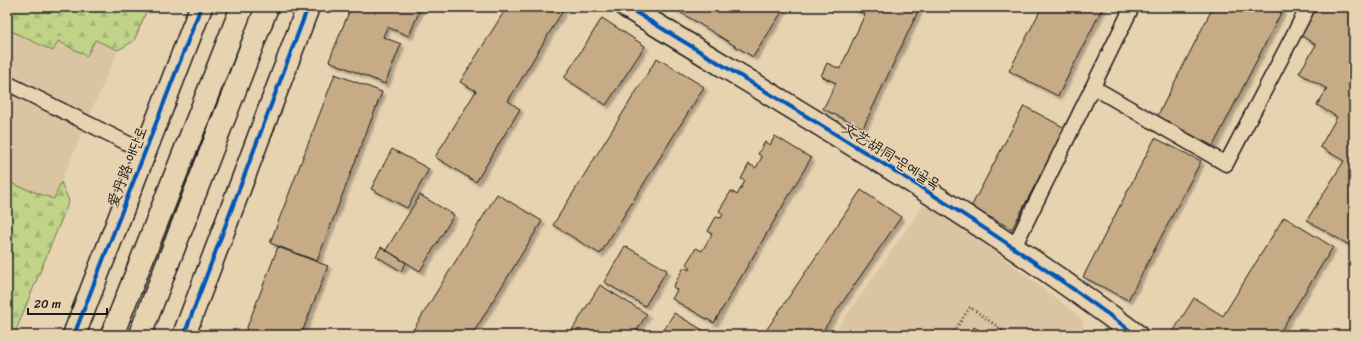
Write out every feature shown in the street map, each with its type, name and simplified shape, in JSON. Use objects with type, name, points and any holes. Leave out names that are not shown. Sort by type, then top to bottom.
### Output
[{"type":"street","name":"爱丹路 애단로","points":[[74,335],[201,7]]},
{"type":"street","points":[[112,335],[242,7]]},
{"type":"street","points":[[140,335],[267,7]]},
{"type":"street","points":[[184,335],[308,7]]},
{"type":"street","name":"文艺胡同 문예골목","points":[[627,7],[923,189],[1013,249],[1136,335]]},
{"type":"lane","points":[[1013,249],[1132,7]]},
{"type":"lane","points":[[1093,87],[1226,164],[1308,7]]},
{"type":"lane","points":[[7,83],[145,152]]},
{"type":"path","points":[[952,335],[970,306],[1009,335]]},
{"type":"shaded area","points":[[7,7],[148,7],[134,41],[118,50],[61,182],[69,201],[14,335],[7,335]]},
{"type":"shaded area","points":[[927,200],[1078,315],[1084,323],[1083,335],[833,335]]},
{"type":"green space","points":[[7,7],[148,7],[134,41],[118,50],[95,40],[87,56],[58,41],[53,51],[9,30],[7,27]]},
{"type":"green space","points":[[7,182],[54,199],[61,182],[69,201],[14,335],[7,335]]},
{"type":"building","points":[[351,7],[421,7],[409,36],[387,27],[383,37],[401,44],[385,84],[329,61]]},
{"type":"building","points":[[507,7],[565,7],[508,101],[520,109],[476,182],[435,157],[476,91],[460,82]]},
{"type":"building","points":[[672,7],[785,7],[753,57]]},
{"type":"building","points":[[850,7],[920,7],[863,128],[823,109],[836,83],[821,76],[827,63],[840,69],[865,14]]},
{"type":"building","points":[[1042,7],[1103,7],[1058,96],[1009,71]]},
{"type":"building","points":[[1213,7],[1284,7],[1213,146],[1157,117]]},
{"type":"building","points":[[1323,7],[1354,7],[1354,53],[1351,58],[1354,59],[1354,248],[1307,220],[1344,161],[1320,147],[1337,117],[1317,105],[1327,89],[1299,73],[1316,45],[1299,34],[1314,11],[1319,13]]},
{"type":"building","points":[[602,18],[645,46],[606,105],[564,78]]},
{"type":"building","points":[[657,58],[704,87],[600,254],[553,225]]},
{"type":"building","points":[[335,74],[382,92],[317,261],[270,243]]},
{"type":"building","points":[[1024,106],[1065,128],[1012,229],[971,207]]},
{"type":"building","points":[[775,136],[811,158],[714,323],[672,299],[677,290],[673,287],[684,267],[689,270],[691,267],[686,264],[696,248],[702,251],[712,234],[708,231],[716,217],[721,218],[723,214],[719,211],[731,191],[737,195],[745,181],[741,179],[749,164],[756,168],[762,157],[758,154],[765,142],[770,145]]},
{"type":"building","points":[[1155,138],[1201,161],[1128,300],[1083,277]]},
{"type":"building","points":[[392,149],[429,169],[407,208],[371,189]]},
{"type":"building","points":[[861,190],[901,217],[820,335],[763,335]]},
{"type":"building","points":[[497,194],[542,221],[472,335],[410,335]]},
{"type":"building","points":[[420,195],[454,215],[420,271],[386,250]]},
{"type":"building","points":[[1284,217],[1333,247],[1278,335],[1171,335],[1194,298],[1223,316]]},
{"type":"building","points":[[625,246],[667,270],[645,306],[604,282]]},
{"type":"building","points":[[278,247],[328,266],[301,335],[244,335]]},
{"type":"building","points":[[381,247],[406,263],[401,271],[376,256]]},
{"type":"building","points":[[600,285],[647,314],[634,335],[569,335]]},
{"type":"building","points":[[674,313],[706,332],[704,335],[661,335]]},
{"type":"building","points":[[974,327],[987,335],[969,335]]},
{"type":"cycle path","points":[[74,335],[201,7]]},
{"type":"cycle path","points":[[184,335],[308,7]]},
{"type":"cycle path","points":[[627,7],[886,165],[950,206],[1013,247],[1136,335]]}]
